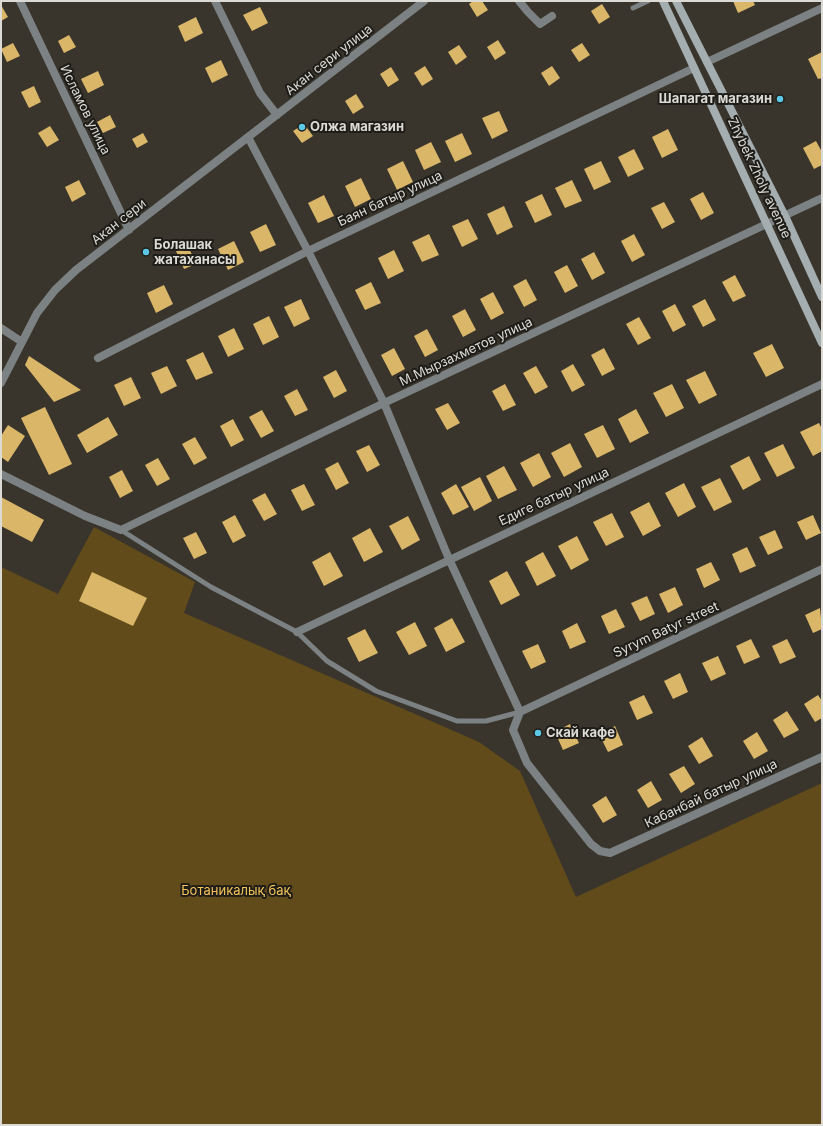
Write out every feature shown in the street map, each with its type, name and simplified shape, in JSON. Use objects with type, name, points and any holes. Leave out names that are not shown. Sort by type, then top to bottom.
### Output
[{"type":"street","name":"Исламов улица","points":[[20,1],[129,230]]},
{"type":"street","points":[[215,1],[260,93],[277,115]]},
{"type":"street","name":"Акан сери улица","points":[[248,137],[424,1]]},
{"type":"street","points":[[519,1],[540,24],[552,16]]},
{"type":"street","name":"Zhybek Zholy avenue","points":[[663,1],[822,343]]},
{"type":"street","name":"Zhybek Zholy avenue","points":[[676,1],[785,216],[822,297]]},
{"type":"street","points":[[706,62],[822,8]]},
{"type":"street","name":"Баян батыр улица","points":[[98,358],[308,251],[694,68]]},
{"type":"street","name":"Акан сери","points":[[1,382],[37,313],[55,290],[76,270],[248,137]]},
{"type":"street","points":[[248,137],[308,251],[384,403],[449,559],[520,712]]},
{"type":"street","name":"М.Мырзахметов улица","points":[[121,530],[384,403],[822,198]]},
{"type":"street","points":[[1,328],[22,342]]},
{"type":"street","name":"Едиге батыр улица","points":[[297,632],[822,384]]},
{"type":"street","points":[[1,474],[85,516],[121,530]]},
{"type":"street","name":"Syrym Batyr street","points":[[520,712],[822,569]]},
{"type":"street","name":"Кабанбай батыр улица","points":[[520,712],[513,730],[527,763],[591,844],[600,851],[610,853],[822,757]]},
{"type":"lane","points":[[633,8],[648,1]]},
{"type":"lane","points":[[121,530],[211,587],[297,632],[327,661],[376,691],[457,721],[486,721],[520,712]]},
{"type":"green space","name":"Ботаникалық бақ","points":[[94,527],[195,582],[184,613],[479,742],[520,771],[576,897],[822,783],[822,1125],[1,1125],[1,567],[58,594]]},
{"type":"building","points":[[473,1],[482,1],[488,10],[477,17],[469,4]]},
{"type":"building","points":[[733,1],[753,1],[755,5],[738,13]]},
{"type":"building","points":[[602,4],[610,17],[599,24],[591,11]]},
{"type":"building","points":[[1,5],[8,17],[1,21]]},
{"type":"building","points":[[260,7],[268,23],[252,31],[243,15]]},
{"type":"building","points":[[196,17],[203,33],[185,42],[178,26]]},
{"type":"building","points":[[69,35],[76,47],[64,53],[58,41]]},
{"type":"building","points":[[498,40],[506,53],[495,60],[487,47]]},
{"type":"building","points":[[13,43],[20,56],[7,62],[1,49]]},
{"type":"building","points":[[582,43],[590,55],[579,62],[571,50]]},
{"type":"building","points":[[459,45],[467,57],[456,65],[448,52]]},
{"type":"building","points":[[822,52],[822,78],[818,79],[808,59]]},
{"type":"building","points":[[221,60],[228,75],[212,83],[205,68]]},
{"type":"building","points":[[425,66],[433,79],[422,86],[414,73]]},
{"type":"building","points":[[552,66],[560,78],[549,86],[541,73]]},
{"type":"building","points":[[391,67],[399,80],[388,87],[380,74]]},
{"type":"building","points":[[98,71],[104,85],[88,93],[81,79]]},
{"type":"building","points":[[34,86],[41,102],[29,108],[21,92]]},
{"type":"building","points":[[356,94],[364,107],[353,114],[345,101]]},
{"type":"building","points":[[499,111],[508,131],[492,139],[482,118]]},
{"type":"building","points":[[110,115],[116,127],[103,133],[97,122]]},
{"type":"building","points":[[304,124],[313,136],[302,143],[293,131]]},
{"type":"building","points":[[50,126],[59,140],[47,147],[38,133]]},
{"type":"building","points":[[668,129],[678,150],[662,158],[652,137]]},
{"type":"building","points":[[143,133],[148,142],[137,148],[132,139]]},
{"type":"building","points":[[462,133],[472,154],[455,162],[445,141]]},
{"type":"building","points":[[816,141],[822,152],[822,165],[814,169],[803,148]]},
{"type":"building","points":[[431,142],[441,162],[424,170],[415,150]]},
{"type":"building","points":[[634,149],[644,169],[628,177],[618,157]]},
{"type":"building","points":[[403,161],[413,182],[397,190],[387,169]]},
{"type":"building","points":[[601,161],[611,182],[594,190],[584,169]]},
{"type":"building","points":[[361,178],[371,199],[355,207],[345,186]]},
{"type":"building","points":[[79,180],[86,194],[72,202],[65,187]]},
{"type":"building","points":[[572,180],[582,201],[565,208],[555,188]]},
{"type":"building","points":[[703,192],[714,213],[701,220],[690,199]]},
{"type":"building","points":[[542,194],[552,215],[535,223],[525,202]]},
{"type":"building","points":[[324,195],[334,216],[318,223],[308,203]]},
{"type":"building","points":[[664,202],[675,222],[662,229],[651,208]]},
{"type":"building","points":[[504,206],[513,227],[497,235],[487,214]]},
{"type":"building","points":[[468,219],[478,239],[462,247],[452,226]]},
{"type":"building","points":[[266,224],[276,245],[260,252],[250,232]]},
{"type":"building","points":[[429,234],[439,255],[422,262],[412,242]]},
{"type":"building","points":[[634,234],[645,255],[632,262],[621,241]]},
{"type":"building","points":[[234,241],[244,262],[228,270],[218,249]]},
{"type":"building","points":[[188,246],[196,264],[184,269],[176,251]]},
{"type":"building","points":[[394,250],[404,271],[388,279],[378,258]]},
{"type":"building","points":[[594,252],[605,273],[592,280],[581,259]]},
{"type":"building","points":[[567,265],[578,286],[565,293],[554,272]]},
{"type":"building","points":[[735,275],[746,296],[733,302],[722,282]]},
{"type":"building","points":[[526,279],[537,300],[524,307],[513,286]]},
{"type":"building","points":[[371,282],[381,303],[365,310],[355,290]]},
{"type":"building","points":[[164,285],[173,304],[156,313],[147,293]]},
{"type":"building","points":[[493,292],[504,313],[491,320],[480,299]]},
{"type":"building","points":[[301,299],[310,319],[294,327],[284,307]]},
{"type":"building","points":[[705,299],[716,320],[703,327],[692,306]]},
{"type":"building","points":[[675,304],[686,325],[673,332],[662,311]]},
{"type":"building","points":[[465,309],[476,330],[463,337],[452,316]]},
{"type":"building","points":[[269,316],[279,337],[263,345],[253,324]]},
{"type":"building","points":[[639,317],[651,338],[638,345],[626,324]]},
{"type":"building","points":[[234,328],[244,349],[228,357],[218,336]]},
{"type":"building","points":[[427,329],[438,350],[425,357],[414,336]]},
{"type":"building","points":[[772,344],[784,368],[766,377],[753,353]]},
{"type":"building","points":[[394,348],[405,369],[392,376],[381,355]]},
{"type":"building","points":[[604,348],[615,369],[602,376],[591,355]]},
{"type":"building","points":[[203,352],[213,373],[196,380],[186,360]]},
{"type":"building","points":[[29,356],[81,390],[54,402],[25,365]]},
{"type":"building","points":[[573,364],[585,385],[572,392],[561,371]]},
{"type":"building","points":[[167,366],[177,386],[161,394],[151,373]]},
{"type":"building","points":[[536,366],[548,387],[535,394],[523,373]]},
{"type":"building","points":[[336,370],[347,391],[334,398],[323,377]]},
{"type":"building","points":[[705,371],[717,395],[699,404],[686,380]]},
{"type":"building","points":[[131,377],[141,398],[124,406],[114,385]]},
{"type":"building","points":[[505,384],[516,405],[503,411],[492,391]]},
{"type":"building","points":[[672,384],[684,408],[666,417],[653,393]]},
{"type":"building","points":[[297,389],[308,410],[295,416],[284,396]]},
{"type":"building","points":[[448,403],[460,423],[447,430],[435,409]]},
{"type":"building","points":[[45,407],[72,464],[49,475],[21,418]]},
{"type":"building","points":[[636,409],[649,433],[630,443],[618,419]]},
{"type":"building","points":[[262,410],[274,431],[261,438],[249,417]]},
{"type":"building","points":[[108,417],[118,435],[87,453],[77,435]]},
{"type":"building","points":[[233,419],[244,440],[231,447],[220,426]]},
{"type":"building","points":[[819,423],[822,429],[822,451],[813,456],[800,432]]},
{"type":"building","points":[[8,425],[25,436],[8,462],[1,457],[1,436]]},
{"type":"building","points":[[603,425],[615,449],[597,458],[584,434]]},
{"type":"building","points":[[195,437],[207,458],[194,465],[182,444]]},
{"type":"building","points":[[570,443],[582,467],[564,477],[551,453]]},
{"type":"building","points":[[783,444],[795,468],[777,477],[764,453]]},
{"type":"building","points":[[369,445],[380,465],[367,472],[356,451]]},
{"type":"building","points":[[539,453],[551,477],[533,487],[520,463]]},
{"type":"building","points":[[749,456],[761,480],[743,490],[730,466]]},
{"type":"building","points":[[158,458],[170,479],[157,486],[145,465]]},
{"type":"building","points":[[338,462],[349,483],[336,490],[325,469]]},
{"type":"building","points":[[504,466],[517,490],[498,499],[486,476]]},
{"type":"building","points":[[122,470],[133,491],[120,498],[109,477]]},
{"type":"building","points":[[480,477],[492,501],[474,511],[461,487]]},
{"type":"building","points":[[720,478],[732,502],[714,511],[701,487]]},
{"type":"building","points":[[684,483],[696,507],[678,517],[665,493]]},
{"type":"building","points":[[304,484],[315,505],[302,511],[291,490]]},
{"type":"building","points":[[456,484],[469,507],[453,515],[441,493]]},
{"type":"building","points":[[265,493],[277,514],[264,521],[252,500]]},
{"type":"building","points":[[1,497],[44,520],[32,542],[1,526]]},
{"type":"building","points":[[649,502],[661,526],[643,536],[630,512]]},
{"type":"building","points":[[612,513],[624,537],[606,546],[593,522]]},
{"type":"building","points":[[235,515],[246,536],[233,543],[222,522]]},
{"type":"building","points":[[813,515],[821,533],[806,540],[797,522]]},
{"type":"building","points":[[408,516],[420,540],[402,550],[389,526]]},
{"type":"building","points":[[370,528],[383,552],[364,562],[352,538]]},
{"type":"building","points":[[775,530],[783,548],[768,555],[759,537]]},
{"type":"building","points":[[196,532],[207,553],[194,559],[183,538]]},
{"type":"building","points":[[577,536],[589,560],[571,570],[558,546]]},
{"type":"building","points":[[747,547],[756,566],[740,573],[732,554]]},
{"type":"building","points":[[330,552],[343,576],[324,586],[312,562]]},
{"type":"building","points":[[543,552],[556,576],[537,586],[525,562]]},
{"type":"building","points":[[711,562],[720,580],[704,588],[696,569]]},
{"type":"building","points":[[507,571],[520,595],[501,605],[489,581]]},
{"type":"building","points":[[92,572],[147,598],[133,626],[79,601]]},
{"type":"building","points":[[675,587],[683,605],[668,613],[659,594]]},
{"type":"building","points":[[647,596],[655,614],[640,621],[631,603]]},
{"type":"building","points":[[820,608],[822,629],[813,633],[805,615]]},
{"type":"building","points":[[616,609],[625,627],[609,634],[601,616]]},
{"type":"building","points":[[452,618],[465,642],[446,652],[434,628]]},
{"type":"building","points":[[415,622],[427,646],[409,655],[396,632]]},
{"type":"building","points":[[577,623],[586,642],[570,649],[562,631]]},
{"type":"building","points":[[365,629],[378,653],[359,662],[347,638]]},
{"type":"building","points":[[751,639],[760,657],[744,664],[736,646]]},
{"type":"building","points":[[787,639],[796,657],[780,664],[772,646]]},
{"type":"building","points":[[538,644],[546,662],[531,669],[522,651]]},
{"type":"building","points":[[718,656],[726,674],[711,681],[702,663]]},
{"type":"building","points":[[680,673],[688,692],[673,699],[664,681]]},
{"type":"building","points":[[644,695],[653,713],[637,720],[629,702]]},
{"type":"building","points":[[818,695],[822,701],[822,718],[815,722],[804,704]]},
{"type":"building","points":[[787,711],[799,730],[784,738],[773,720]]},
{"type":"building","points":[[570,724],[579,743],[563,750],[555,732]]},
{"type":"building","points":[[615,726],[623,745],[608,752],[599,734]]},
{"type":"building","points":[[757,732],[768,751],[754,759],[743,741]]},
{"type":"building","points":[[702,737],[713,756],[699,764],[688,746]]},
{"type":"building","points":[[684,766],[695,784],[681,793],[669,774]]},
{"type":"building","points":[[651,781],[662,800],[648,808],[637,790]]},
{"type":"building","points":[[606,796],[617,815],[603,823],[592,805]]},
{"type":"place","name":"Шапагат магазин","points":[[780,99]]},
{"type":"place","name":"Олжа магазин","points":[[302,127]]},
{"type":"place","name":"Болашак жатаханасы","points":[[146,252]]},
{"type":"place","name":"Скай кафе","points":[[538,733]]}]
